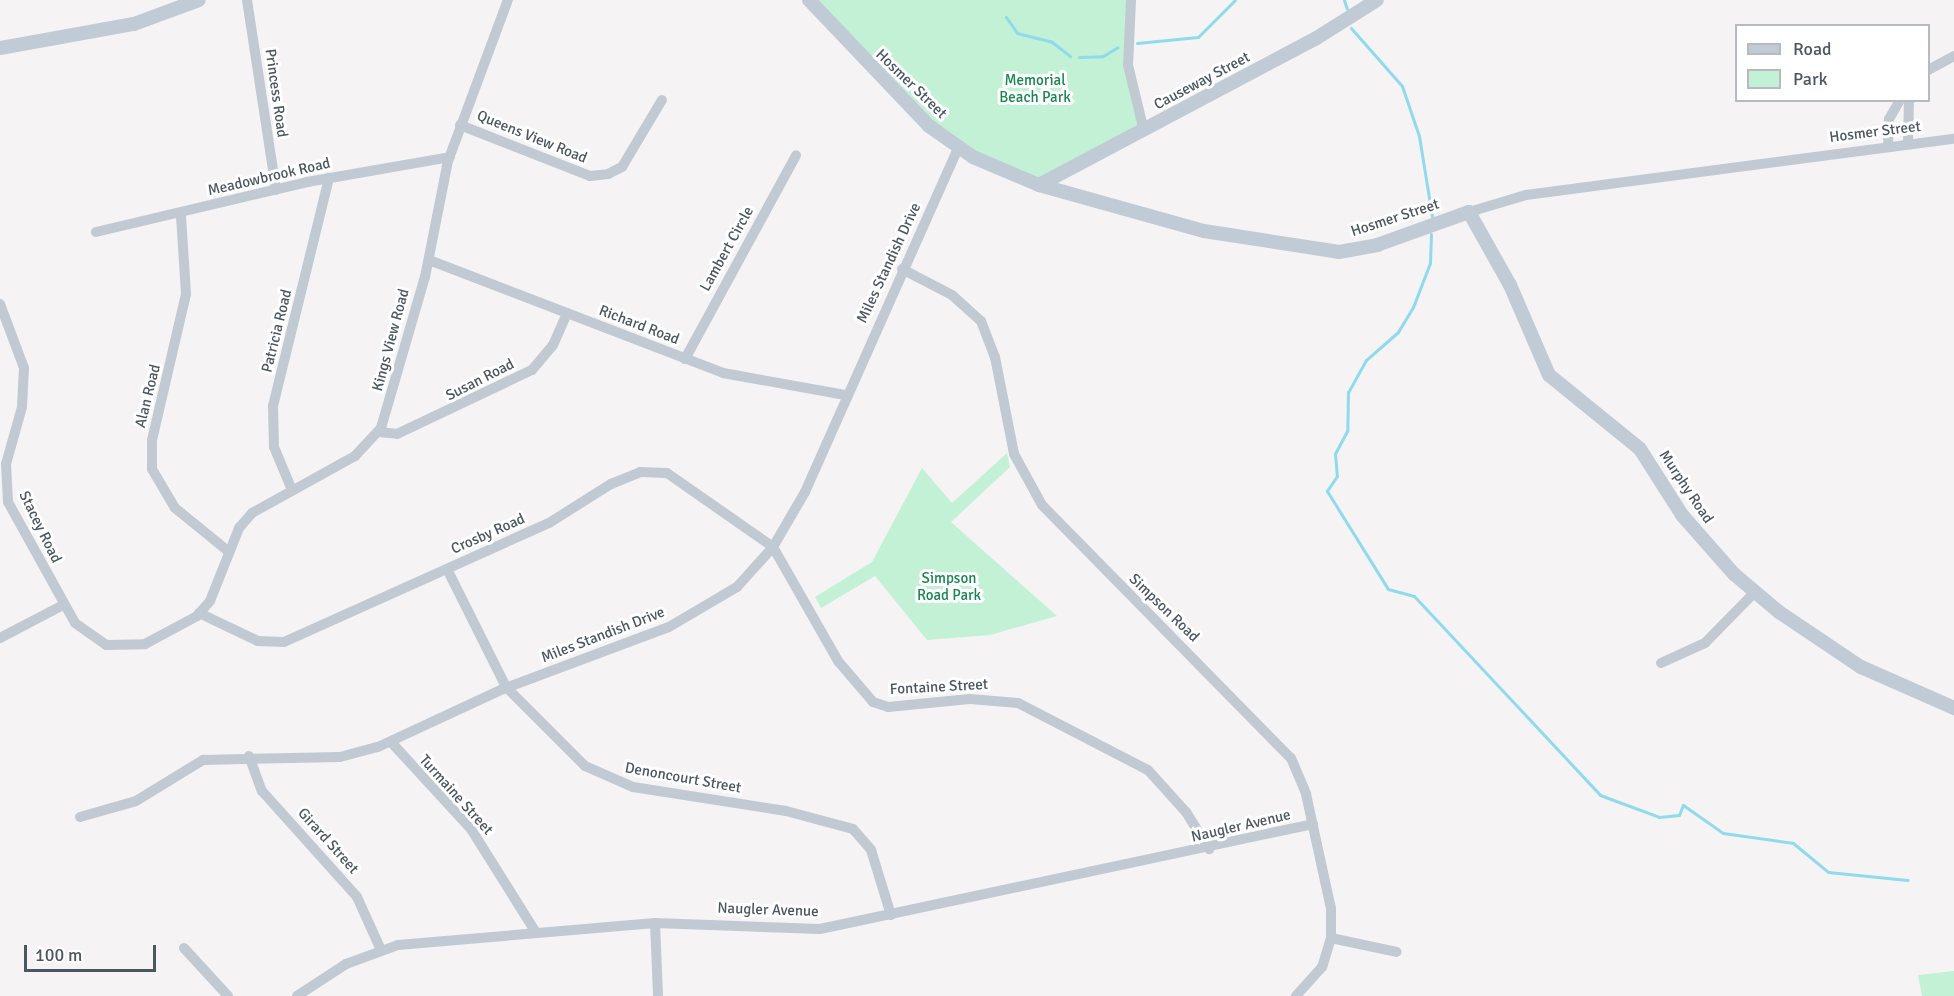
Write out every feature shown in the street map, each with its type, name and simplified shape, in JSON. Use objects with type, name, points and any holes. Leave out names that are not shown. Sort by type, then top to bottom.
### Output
[{"type":"street","points":[[0,48],[134,24],[199,0]]},
{"type":"street","name":"Princess Road","points":[[248,0],[276,190]]},
{"type":"street","name":"Kings View Road","points":[[199,613],[210,601],[229,552],[252,513],[355,456],[379,432],[429,260],[450,157],[508,0]]},
{"type":"street","name":"Hosmer Street","points":[[809,0],[906,107],[958,148],[1039,185],[1204,231],[1339,252],[1377,245],[1469,212],[1526,195],[1908,143],[1954,139]]},
{"type":"street","points":[[1131,0],[1128,65],[1144,131]]},
{"type":"street","name":"Causeway Street","points":[[1039,185],[1144,131],[1377,0]]},
{"type":"street","points":[[1930,69],[1954,56]]},
{"type":"street","name":"Queens View Road","points":[[460,125],[590,176],[608,174],[622,167],[662,100]]},
{"type":"street","points":[[1888,146],[1889,119],[1899,102]]},
{"type":"street","points":[[1908,143],[1909,102]]},
{"type":"street","name":"Miles Standish Drive","points":[[80,818],[136,801],[203,760],[249,756],[340,757],[391,742],[506,687],[669,627],[737,587],[773,548],[805,492],[845,395],[958,148]]},
{"type":"street","name":"Lambert Circle","points":[[686,358],[796,155]]},
{"type":"street","name":"Meadowbrook Road","points":[[96,232],[181,216],[329,178],[450,157]]},
{"type":"street","name":"Patricia Road","points":[[292,490],[274,447],[273,406],[329,178]]},
{"type":"street","name":"Murphy Road","points":[[1469,212],[1510,285],[1549,375],[1640,449],[1688,523],[1754,592],[1861,667],[1954,708]]},
{"type":"street","name":"Alan Road","points":[[181,216],[186,294],[154,429],[152,469],[175,508],[229,552]]},
{"type":"street","name":"Richard Road","points":[[429,260],[686,358],[753,380],[845,395]]},
{"type":"street","name":"Simpson Road","points":[[902,269],[960,300],[981,321],[995,357],[1014,454],[1030,490],[1278,743],[1300,775],[1328,890],[1331,938],[1322,967],[1296,996]]},
{"type":"street","name":"Stacey Road","points":[[0,304],[20,349],[25,387],[4,483],[8,502],[63,605],[89,636],[126,647],[146,645],[199,613]]},
{"type":"street","name":"Susan Road","points":[[379,432],[406,431],[532,370],[553,345],[567,313]]},
{"type":"street","name":"Crosby Road","points":[[199,613],[258,641],[284,642],[551,522],[640,472],[667,473],[773,548]]},
{"type":"street","name":"Fontaine Street","points":[[773,548],[838,662],[873,702],[888,707],[970,699],[1018,703],[1148,770],[1186,812],[1209,849]]},
{"type":"street","name":"Denoncourt Street","points":[[447,569],[506,687],[528,714],[603,778],[818,817],[853,830],[871,850],[891,915]]},
{"type":"street","points":[[1661,663],[1705,643],[1754,592]]},
{"type":"street","points":[[0,638],[63,605]]},
{"type":"street","name":"Turmaine Street","points":[[391,742],[471,829],[535,931]]},
{"type":"street","name":"Girard Street","points":[[249,756],[262,791],[336,868],[357,897],[381,950]]},
{"type":"street","name":"Naugler Avenue","points":[[297,996],[346,964],[381,950],[535,931],[655,923],[804,930],[891,915],[1209,849],[1313,824]]},
{"type":"street","points":[[655,923],[658,996]]},
{"type":"street","points":[[1331,938],[1397,952]]},
{"type":"street","points":[[184,948],[228,996]]},
{"type":"green space","name":"Memorial Beach Park","points":[[809,0],[1131,0],[1127,36],[1144,131],[1039,185],[958,148]]},
{"type":"green space","name":"Simpson Road Park","points":[[1007,453],[1010,467],[951,522],[1057,616],[990,635],[927,640],[875,576],[821,608],[815,597],[872,562],[922,468],[952,503]]},
{"type":"green space","points":[[1954,971],[1954,996],[1922,996],[1918,975]]},
{"type":"waterway","points":[[1137,43],[1198,37],[1235,0]]},
{"type":"waterway","points":[[1344,0],[1347,9]]},
{"type":"waterway","points":[[1006,17],[1017,33],[1052,42],[1070,56]]},
{"type":"waterway","points":[[1351,28],[1402,86],[1419,136],[1432,216]]},
{"type":"waterway","points":[[1079,57],[1103,56],[1118,47]]},
{"type":"waterway","points":[[1431,234],[1430,263],[1413,307],[1398,332],[1366,360],[1348,392],[1347,431],[1335,454],[1337,476],[1327,491],[1388,589],[1414,596],[1600,795],[1659,817],[1679,815],[1683,805],[1723,833],[1793,843],[1828,872],[1908,880]]}]
